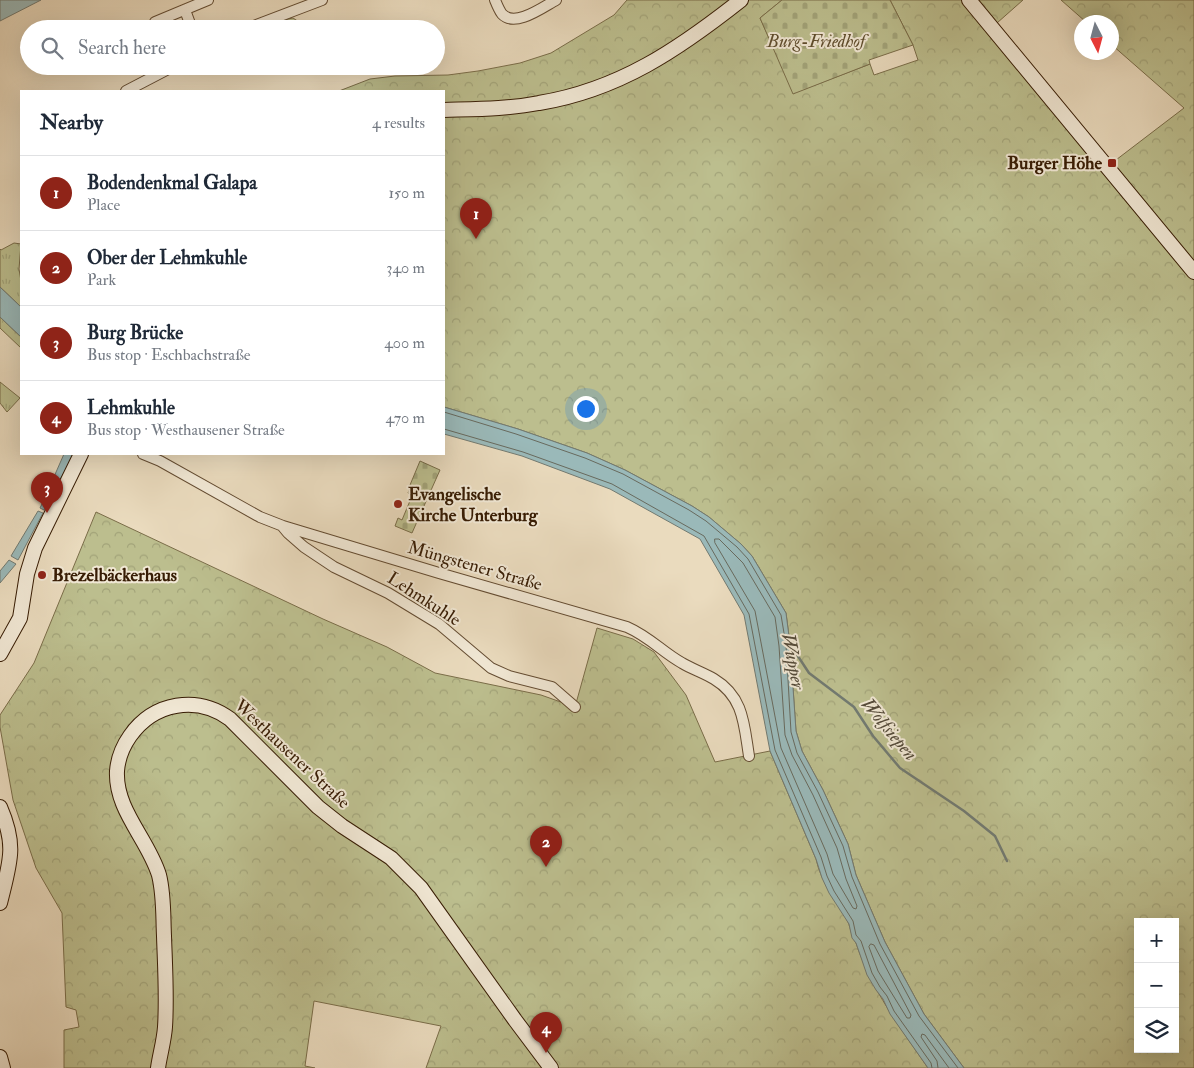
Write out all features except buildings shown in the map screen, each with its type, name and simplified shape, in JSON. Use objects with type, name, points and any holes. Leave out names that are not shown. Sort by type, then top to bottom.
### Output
[{"type":"main road","points":[[445,110],[489,109],[531,105],[571,96],[602,86],[662,57],[700,32],[740,0]]},
{"type":"main road","points":[[969,0],[1194,272]]},
{"type":"main road","points":[[0,654],[20,618],[27,574],[35,548],[82,455]]},
{"type":"main road","name":"Westhausener Straße","points":[[158,1068],[165,1028],[162,889],[151,856],[122,803],[118,788],[117,772],[122,752],[129,738],[141,723],[161,709],[183,704],[196,704],[208,707],[222,714],[240,729],[326,814],[391,858],[407,872],[421,888],[551,1068]]},
{"type":"main road","points":[[0,806],[9,830],[11,842],[9,862],[0,902]]},
{"type":"main road","points":[[0,1057],[3,1068]]},
{"type":"street","points":[[160,20],[208,0]]},
{"type":"street","points":[[270,20],[322,0]]},
{"type":"street","points":[[495,0],[503,15],[514,20],[522,18],[556,0]]},
{"type":"street","points":[[185,10],[189,20]]},
{"type":"street","points":[[128,90],[157,75]]},
{"type":"street","name":"Müngstener Straße","points":[[145,455],[173,468],[260,517],[283,526],[642,633],[681,663],[713,678],[733,694],[740,708],[749,756]]},
{"type":"street","name":"Lehmkuhle","points":[[283,526],[299,543],[334,567],[388,593],[439,624],[491,668],[509,676],[552,687],[575,707]]},
{"type":"green space","points":[[627,0],[782,0],[760,18],[794,93],[870,64],[874,75],[918,60],[913,45],[890,0],[1023,0],[997,23],[1112,163],[1184,108],[1119,51],[1119,15],[1078,15],[1061,0],[1194,0],[1194,1068],[964,1068],[924,1014],[885,942],[856,875],[848,844],[823,790],[802,751],[796,731],[786,613],[752,556],[709,517],[625,470],[587,453],[518,429],[445,407],[445,90],[342,90],[370,79],[395,76],[448,75],[520,63],[551,53],[614,15]]},
{"type":"green space","name":"Burg-Friedhof","points":[[782,0],[890,0],[913,45],[869,60],[870,64],[793,94],[760,18]]},
{"type":"green space","points":[[14,243],[20,244],[20,306],[0,287],[1,250]]},
{"type":"green space","points":[[0,317],[20,336],[20,347],[0,328]]},
{"type":"green space","points":[[0,382],[20,398],[7,412],[0,403]]},
{"type":"green space","points":[[420,461],[440,470],[412,533],[395,526],[398,518],[402,520],[412,496],[408,493]]},
{"type":"green space","points":[[96,512],[323,619],[387,647],[435,673],[541,695],[575,707],[597,628],[633,639],[654,652],[686,695],[715,762],[770,751],[816,859],[818,868],[848,922],[870,977],[897,1023],[928,1068],[426,1068],[441,1026],[314,1001],[305,1066],[315,1068],[64,1068],[64,1030],[79,1027],[76,1010],[66,1007],[62,913],[36,868],[13,800],[0,727],[0,715],[34,663]]},
{"type":"water","points":[[0,0],[41,0],[0,21]]},
{"type":"water","points":[[0,287],[20,306],[20,336],[0,317]]},
{"type":"water","points":[[445,407],[518,429],[587,453],[625,470],[709,517],[752,556],[786,613],[796,731],[802,751],[823,790],[848,844],[856,875],[885,942],[924,1014],[964,1068],[928,1068],[890,1014],[883,999],[867,975],[856,943],[852,938],[849,924],[829,893],[822,878],[816,859],[770,751],[744,615],[700,539],[610,489],[522,456],[445,434]]},
{"type":"water","points":[[64,455],[73,455],[59,482],[53,479]]},
{"type":"water","points":[[52,483],[57,486],[44,510],[40,508]]},
{"type":"water","points":[[38,511],[43,513],[18,560],[11,556]]},
{"type":"water","points":[[9,560],[16,564],[0,583],[0,571]]},
{"type":"waterway","name":"Wolfsiepen","points":[[789,644],[809,673],[854,707],[873,736],[900,768],[964,811],[995,836],[1007,861]]},
{"type":"place","name":"Burger Höhe","points":[[1112,163]]},
{"type":"place","name":"Bodendenkmal Galapa","points":[[476,239]]},
{"type":"place","name":"Evangelische Kirche Unterburg","points":[[398,504]]},
{"type":"place","name":"Burg Brücke","points":[[47,513]]},
{"type":"place","name":"Brezelbäckerhaus","points":[[42,575]]},
{"type":"place","name":"Ober der Lehmkuhle","points":[[546,867]]},
{"type":"place","name":"Lehmkuhle","points":[[546,1053]]},
{"type":"water label","name":"Wupper","points":[[793,661]]}]
